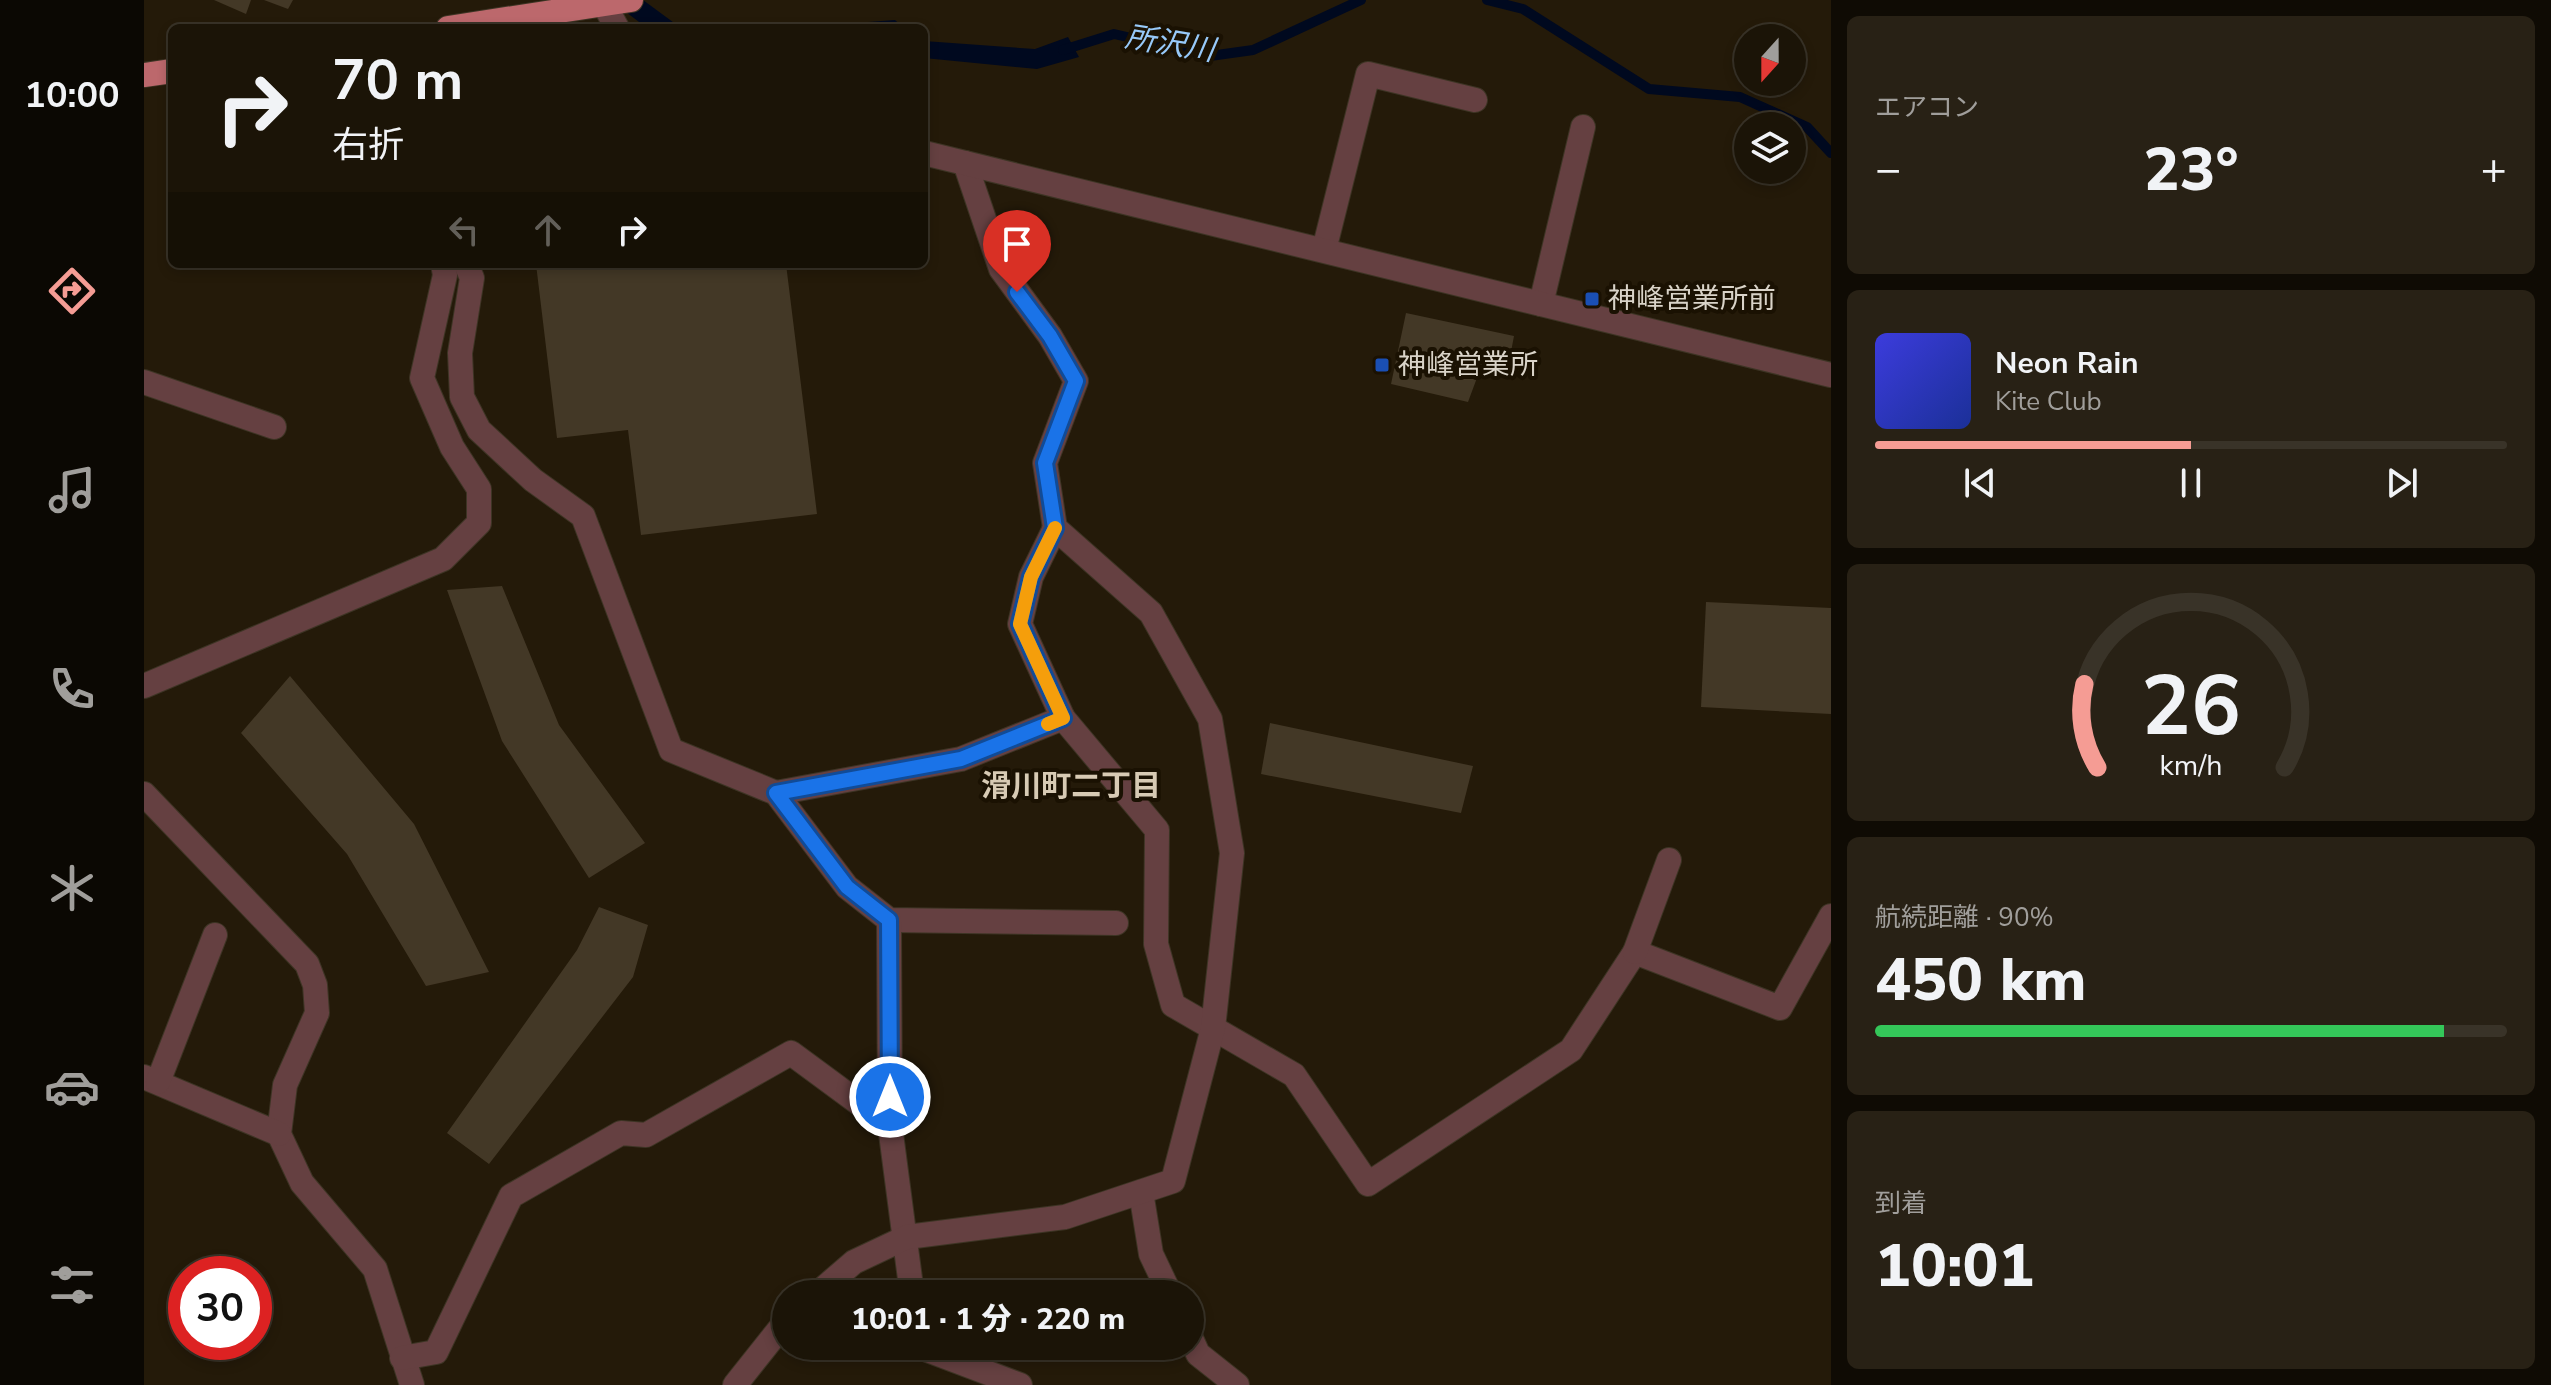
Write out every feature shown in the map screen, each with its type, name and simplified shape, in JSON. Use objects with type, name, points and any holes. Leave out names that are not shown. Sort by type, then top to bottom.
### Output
[{"type":"highway","points":[[474,24],[631,0]]},
{"type":"highway","points":[[144,75],[168,72]]},
{"type":"street","points":[[604,4],[615,24]]},
{"type":"street","points":[[1324,250],[1368,74],[1475,100]]},
{"type":"street","points":[[1541,304],[1583,127]]},
{"type":"street","points":[[928,154],[1831,375]]},
{"type":"street","points":[[965,163],[1001,269],[1050,336],[1076,381],[1045,463],[1055,528],[1031,577],[1020,624],[1063,718],[1157,830],[1156,944],[1173,1005],[1294,1075],[1368,1184],[1571,1050],[1635,952],[1669,860]]},
{"type":"street","points":[[144,686],[443,559],[479,523],[479,489],[452,447],[422,378],[445,275],[444,268]]},
{"type":"street","points":[[468,268],[472,278],[460,353],[462,397],[479,430],[533,480],[583,516],[671,750],[776,793],[847,887],[889,920],[1116,923]]},
{"type":"street","points":[[144,382],[274,427]]},
{"type":"street","points":[[833,1280],[854,1262],[907,1237],[1065,1217],[1173,1181],[1213,1028],[1232,853],[1210,719],[1151,613],[1055,528]]},
{"type":"street","points":[[776,793],[961,759],[1063,718]]},
{"type":"street","points":[[144,794],[307,964],[315,985],[317,1013],[285,1085],[279,1134],[302,1183],[375,1269],[412,1385]]},
{"type":"street","points":[[1635,952],[1780,1008],[1831,916]]},
{"type":"street","points":[[889,920],[890,1126],[911,1280]]},
{"type":"street","points":[[215,935],[151,1080],[279,1134]]},
{"type":"street","points":[[402,1358],[436,1352],[511,1196],[621,1133],[646,1135],[791,1053],[890,1126]]},
{"type":"street","points":[[1141,1192],[1151,1254],[1163,1280]]},
{"type":"street","points":[[735,1385],[772,1339]]},
{"type":"street","points":[[1204,1359],[1237,1385]]},
{"type":"street","points":[[954,1360],[1020,1385]]},
{"type":"water","points":[[610,0],[643,0],[676,24],[642,24]]},
{"type":"water","points":[[895,20],[900,24],[841,24]]},
{"type":"water","points":[[1068,37],[1079,57],[1037,69],[928,58],[928,41],[1035,49]]},
{"type":"building","points":[[214,0],[251,0],[246,14]]},
{"type":"building","points":[[264,0],[293,0],[288,9]]},
{"type":"building","points":[[536,268],[786,268],[817,514],[641,535],[628,430],[557,438]]},
{"type":"building","points":[[1406,313],[1514,336],[1507,373],[1481,367],[1468,402],[1391,384]]},
{"type":"building","points":[[502,586],[559,725],[645,843],[589,878],[502,741],[447,590]]},
{"type":"building","points":[[1706,602],[1831,608],[1831,714],[1701,707]]},
{"type":"building","points":[[290,676],[414,824],[489,972],[426,986],[347,854],[241,733]]},
{"type":"building","points":[[1270,723],[1473,766],[1461,813],[1261,774]]},
{"type":"building","points":[[599,907],[648,925],[633,977],[489,1164],[447,1133],[577,950]]},
{"type":"waterway","name":"所沢川","points":[[1063,50],[1114,34],[1210,56],[1253,50],[1361,0]]},
{"type":"waterway","name":"所沢川","points":[[1487,0],[1523,9],[1649,89],[1740,97],[1807,127],[1831,153]]},
{"type":"slow traffic","points":[[1048,724],[1063,718],[1020,624],[1031,577],[1055,528]]},
{"type":"place","name":"神峰営業所前","points":[[1592,299]]},
{"type":"place","name":"神峰営業所","points":[[1382,365]]},
{"type":"district","name":"滑川町二丁目","points":[[1071,786]]},
{"type":"route","points":[[890,1097],[889,920],[847,887],[776,793],[961,759],[1063,718],[1020,624],[1031,577],[1055,528],[1045,463],[1076,381],[1050,336],[1017,292]]}]
